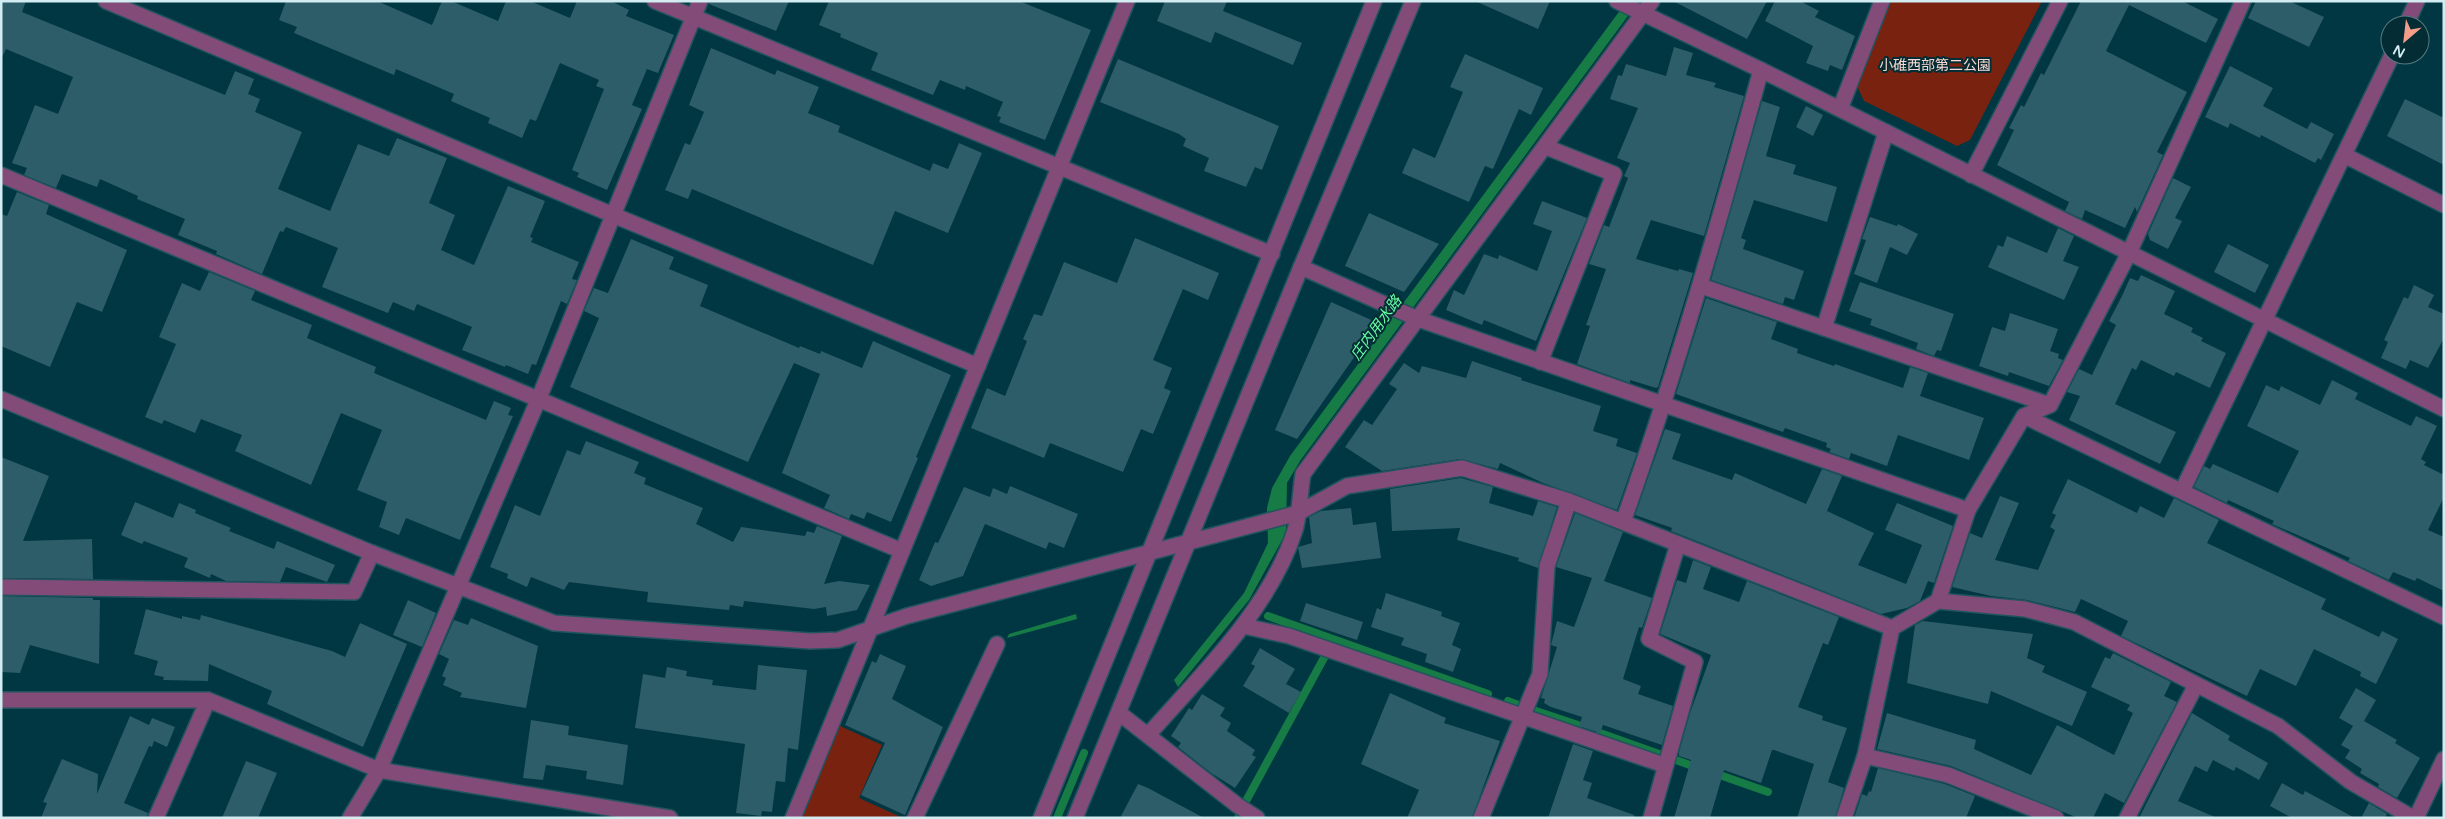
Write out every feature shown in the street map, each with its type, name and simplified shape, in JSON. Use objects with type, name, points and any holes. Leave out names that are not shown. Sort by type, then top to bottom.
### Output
[{"type":"street","points":[[106,1],[613,216],[978,366]]},
{"type":"street","points":[[656,1],[1059,169],[1272,254]]},
{"type":"street","points":[[350,818],[379,770],[539,398],[700,1]]},
{"type":"street","points":[[793,818],[1127,1]]},
{"type":"street","points":[[1041,818],[1374,1]]},
{"type":"street","points":[[1075,818],[1301,267],[1413,1]]},
{"type":"street","points":[[1840,110],[1882,1]]},
{"type":"street","points":[[1971,175],[2060,1]]},
{"type":"street","points":[[1938,601],[1968,510],[2024,416],[2050,405],[2129,253],[2243,1]]},
{"type":"street","points":[[2411,15],[2417,1]]},
{"type":"street","points":[[1617,2],[1645,8],[1840,110],[2444,409]]},
{"type":"street","points":[[1148,736],[1244,626],[1283,559],[1295,529],[1293,514],[1303,474],[1415,318],[1546,147],[1645,8]]},
{"type":"street","points":[[2182,492],[2387,65]]},
{"type":"street","points":[[1624,522],[1664,406],[1701,286],[1761,70]]},
{"type":"street","points":[[1824,328],[1886,132]]},
{"type":"street","points":[[1540,362],[1614,174],[1546,147]]},
{"type":"street","points":[[2344,155],[2444,205]]},
{"type":"street","points":[[1,175],[902,551]]},
{"type":"street","points":[[1301,267],[1415,318],[1968,510]]},
{"type":"street","points":[[1701,286],[2050,405]]},
{"type":"street","points":[[1,399],[372,553],[554,623],[810,641],[838,640],[916,614],[1293,514],[1347,486],[1462,468],[1569,501],[1892,628]]},
{"type":"street","points":[[2024,416],[2444,617]]},
{"type":"street","points":[[1481,818],[1540,674],[1547,566],[1569,501]]},
{"type":"street","points":[[1651,818],[1663,779],[1664,765],[1696,662],[1648,639],[1678,544]]},
{"type":"street","points":[[1,587],[354,592],[372,553]]},
{"type":"street","points":[[1844,818],[1865,756],[1892,628],[1938,601],[2025,609],[2074,622],[2278,726],[2351,782],[2414,818],[2444,759]]},
{"type":"street","points":[[1244,626],[1289,636],[1664,765]]},
{"type":"street","points":[[915,818],[997,644]]},
{"type":"street","points":[[2127,818],[2196,685]]},
{"type":"street","points":[[1,700],[208,700],[379,770],[670,818]]},
{"type":"street","points":[[156,818],[208,700]]},
{"type":"street","points":[[1119,713],[1237,805],[1257,818]]},
{"type":"street","points":[[1865,756],[1948,775],[2056,818]]},
{"type":"green space","name":"小碓西部第二公園","points":[[1891,1],[2042,1],[1970,140],[1957,146],[1864,101],[1857,86]]},
{"type":"green space","points":[[840,726],[882,745],[859,798],[903,818],[802,818]]},
{"type":"shaded area","points":[[1627,1],[1639,1],[1300,461],[1287,483],[1286,533],[1249,600],[1178,687],[1174,680],[1244,593],[1268,543],[1267,508],[1272,488],[1290,456]]},
{"type":"shaded area","points":[[1076,614],[1077,619],[1007,638],[1009,634]]},
{"type":"building","points":[[1,1],[26,1],[22,12],[225,95],[235,71],[254,79],[248,94],[260,99],[255,112],[302,132],[278,189],[330,211],[358,144],[389,156],[397,138],[447,158],[429,203],[455,215],[441,250],[474,265],[508,186],[545,201],[530,237],[533,238],[531,242],[579,262],[572,279],[577,280],[567,304],[561,301],[536,365],[532,364],[528,374],[462,350],[472,327],[417,304],[414,311],[393,302],[388,313],[322,287],[338,248],[286,227],[283,232],[280,231],[262,274],[216,254],[217,251],[178,235],[185,219],[137,199],[138,196],[100,179],[97,187],[62,174],[56,188],[24,175],[27,168],[12,163],[35,105],[58,114],[73,77],[6,49],[1,59]]},
{"type":"building","points":[[286,1],[377,1],[432,25],[442,1],[451,1],[498,21],[506,1],[530,1],[570,18],[577,1],[611,1],[629,10],[626,16],[674,35],[658,73],[647,69],[632,105],[642,109],[607,190],[577,177],[579,173],[572,170],[604,89],[596,86],[599,80],[560,63],[536,121],[530,119],[522,138],[488,123],[490,118],[451,101],[454,94],[396,69],[394,75],[294,33],[297,27],[279,20]]},
{"type":"building","points":[[709,1],[789,1],[776,31],[709,4]]},
{"type":"building","points":[[829,1],[1019,1],[1091,30],[1045,140],[999,122],[1001,117],[997,116],[1003,102],[966,86],[965,90],[940,80],[933,95],[871,70],[878,53],[840,37],[841,34],[819,25]]},
{"type":"building","points":[[1165,1],[1227,1],[1223,11],[1302,43],[1293,65],[1215,32],[1211,43],[1157,21]]},
{"type":"building","points":[[1475,1],[1550,1],[1538,29]]},
{"type":"building","points":[[1673,1],[1767,1],[1747,39]]},
{"type":"building","points":[[1775,1],[1800,1],[1819,11],[1815,17],[1855,36],[1842,70],[1830,65],[1828,71],[1806,63],[1813,46],[1765,21]]},
{"type":"building","points":[[2081,1],[2182,1],[2218,19],[2206,43],[2129,5],[2106,51],[2187,92],[2157,152],[2163,155],[2137,212],[2135,207],[2125,228],[2085,210],[2082,219],[2065,211],[2069,202],[1997,165],[2014,130],[2009,128],[2021,105],[2024,107],[2041,73],[2044,75]]},
{"type":"building","points":[[2256,1],[2289,1],[2324,17],[2309,47],[2248,18]]},
{"type":"building","points":[[1674,47],[1693,53],[1686,75],[1716,83],[1714,87],[1744,96],[1704,236],[1651,220],[1636,259],[1678,271],[1679,269],[1693,273],[1658,387],[1656,388],[1630,380],[1630,383],[1577,364],[1590,326],[1586,325],[1606,269],[1589,264],[1604,225],[1609,227],[1628,178],[1624,176],[1630,163],[1617,158],[1638,108],[1610,99],[1618,75],[1622,76],[1626,64],[1666,76]]},
{"type":"building","points":[[711,48],[775,75],[777,70],[819,87],[808,113],[840,126],[838,132],[930,171],[933,163],[948,169],[959,143],[982,153],[948,233],[895,211],[873,265],[692,189],[688,199],[665,190],[685,143],[690,145],[704,112],[689,105]]},
{"type":"building","points":[[1465,54],[1543,88],[1531,115],[1519,109],[1493,169],[1485,166],[1469,202],[1402,173],[1413,148],[1435,158],[1463,92],[1450,87]]},
{"type":"building","points":[[1118,59],[1279,126],[1262,170],[1255,167],[1246,187],[1204,171],[1209,158],[1183,146],[1186,139],[1179,134],[1100,102]]},
{"type":"building","points":[[2230,66],[2273,88],[2263,106],[2307,129],[2311,122],[2334,134],[2321,160],[2318,158],[2315,163],[2261,135],[2260,138],[2230,123],[2228,128],[2205,117]]},
{"type":"building","points":[[2405,99],[2444,118],[2444,165],[2387,136]]},
{"type":"building","points":[[1762,101],[1780,107],[1766,156],[1796,165],[1793,174],[1837,187],[1827,222],[1754,200],[1741,238],[1746,240],[1743,249],[1804,271],[1794,300],[1785,297],[1783,304],[1711,280]]},
{"type":"building","points":[[1806,106],[1823,115],[1813,136],[1796,127]]},
{"type":"building","points":[[2173,178],[2191,187],[2175,218],[2182,221],[2168,249],[2150,240],[2148,234]]},
{"type":"building","points":[[17,192],[49,205],[46,214],[127,250],[102,312],[77,302],[50,367],[1,346],[1,214],[7,216]]},
{"type":"building","points":[[1542,201],[1587,218],[1536,341],[1484,320],[1482,325],[1446,310],[1454,290],[1464,295],[1484,254],[1498,259],[1499,255],[1537,271],[1552,231],[1533,224]]},
{"type":"building","points":[[1369,213],[1439,244],[1404,292],[1345,266]]},
{"type":"building","points":[[1870,217],[1897,226],[1898,224],[1918,234],[1907,255],[1890,247],[1877,283],[1854,274],[1866,240],[1862,239]]},
{"type":"building","points":[[2058,228],[2074,236],[2063,261],[2079,267],[2064,300],[1988,267],[1998,245],[2003,247],[2007,236],[2047,253]]},
{"type":"building","points":[[1135,238],[1219,273],[1208,300],[1183,289],[1153,360],[1172,368],[1164,388],[1171,391],[1153,434],[1141,429],[1123,472],[1050,443],[1044,458],[971,428],[987,388],[1005,396],[1027,341],[1023,339],[1034,314],[1042,316],[1064,262],[1117,283]]},
{"type":"building","points":[[631,239],[674,257],[669,269],[708,285],[700,306],[799,348],[800,346],[820,354],[821,351],[862,368],[873,341],[951,375],[891,522],[867,512],[864,519],[851,514],[849,519],[824,508],[830,495],[782,473],[820,374],[794,363],[748,462],[570,387],[599,318],[584,311],[594,288],[608,293]]},
{"type":"building","points":[[2228,244],[2269,265],[2255,293],[2214,272]]},
{"type":"building","points":[[209,272],[255,291],[251,300],[312,325],[307,338],[376,367],[374,373],[486,420],[494,401],[511,408],[508,415],[513,416],[460,540],[406,518],[399,535],[379,527],[387,502],[357,490],[382,430],[341,413],[311,485],[235,451],[242,435],[201,419],[195,433],[164,420],[162,424],[145,417],[176,344],[159,337],[182,283],[200,291]]},
{"type":"building","points":[[2141,275],[2175,291],[2164,314],[2193,328],[2191,332],[2203,338],[2201,341],[2226,353],[2210,388],[2176,372],[2174,376],[2141,360],[2136,370],[2132,368],[2115,404],[2176,432],[2160,464],[2069,420],[2080,396],[2067,392],[2079,369],[2092,375],[2116,325],[2109,321],[2130,278],[2138,281]]},
{"type":"building","points":[[1860,282],[1954,314],[1941,351],[1937,350],[1934,356],[1916,349],[1918,343],[1870,325],[1872,319],[1849,311]]},
{"type":"building","points":[[2414,285],[2434,295],[2428,307],[2444,314],[2444,338],[2428,368],[2410,360],[2406,369],[2381,358],[2388,342],[2384,340],[2404,297],[2408,299]]},
{"type":"building","points":[[1706,298],[1777,322],[1771,339],[1798,349],[1797,353],[1834,366],[1835,364],[1903,388],[1910,367],[1928,373],[1920,396],[1984,418],[1969,460],[1898,435],[1887,466],[1851,453],[1849,459],[1829,452],[1831,449],[1826,447],[1827,443],[1785,428],[1783,432],[1676,394]]},
{"type":"building","points":[[1331,302],[1378,323],[1297,439],[1275,430]]},
{"type":"building","points":[[2010,313],[2058,329],[2050,351],[2059,354],[2058,358],[2063,360],[2049,386],[2009,372],[2008,376],[1979,366],[1992,327],[2005,331]]},
{"type":"building","points":[[1472,361],[1522,378],[1521,380],[1601,406],[1593,431],[1618,439],[1616,446],[1637,453],[1617,510],[1543,483],[1500,463],[1498,469],[1461,459],[1382,471],[1345,447],[1364,420],[1372,425],[1397,389],[1389,384],[1404,363],[1419,373],[1422,366],[1466,378]]},
{"type":"building","points":[[2332,380],[2358,393],[2355,399],[2411,426],[2416,416],[2437,426],[2421,459],[2426,462],[2424,465],[2444,475],[2444,497],[2428,530],[2444,537],[2444,591],[2417,578],[2415,581],[2393,572],[2389,580],[2348,561],[2350,558],[2272,524],[2274,521],[2228,500],[2227,503],[2194,487],[2204,466],[2210,469],[2213,464],[2278,493],[2299,451],[2247,426],[2266,385],[2279,391],[2281,386],[2320,405]]},
{"type":"building","points":[[1665,429],[1681,434],[1672,459],[1732,480],[1735,473],[1806,504],[1822,469],[1842,476],[1827,511],[1874,533],[1858,565],[1906,584],[1922,545],[1885,530],[1897,503],[1953,526],[1934,583],[1928,581],[1920,601],[1907,608],[1881,614],[1671,531],[1672,528],[1635,515]]},
{"type":"building","points":[[586,441],[639,462],[634,473],[646,478],[644,484],[703,508],[696,524],[733,542],[741,527],[805,536],[807,531],[814,533],[817,526],[842,536],[824,584],[839,581],[870,585],[857,610],[827,616],[826,607],[814,609],[744,601],[743,607],[730,605],[729,610],[647,602],[648,592],[569,582],[564,590],[531,577],[527,587],[507,578],[508,574],[490,567],[515,505],[540,516],[567,450],[580,455]]},
{"type":"building","points":[[1,457],[49,476],[23,541],[92,539],[93,579],[1,578]]},
{"type":"building","points":[[1461,478],[1493,487],[1489,503],[1533,516],[1538,501],[1557,507],[1538,568],[1518,561],[1519,558],[1457,540],[1460,528],[1392,531],[1390,489]]},
{"type":"building","points":[[2068,479],[2137,513],[2140,506],[2164,518],[2174,498],[2219,520],[2207,543],[2326,599],[2321,609],[2379,637],[2382,631],[2398,639],[2376,684],[2360,676],[2361,672],[2314,649],[2296,686],[2260,669],[2247,696],[2121,636],[2128,621],[2081,599],[2075,612],[2027,600],[1991,596],[1952,587],[1970,533],[1982,538],[2000,496],[2019,503],[1995,560],[2038,570],[2055,530],[2050,527],[2056,515],[2052,513]]},
{"type":"building","points":[[1010,486],[1078,514],[1064,548],[1049,542],[1046,549],[985,524],[963,576],[931,586],[919,580],[935,542],[938,543],[964,487],[990,497],[993,488],[1007,494]]},
{"type":"building","points":[[135,502],[173,518],[179,503],[196,510],[195,513],[231,528],[229,531],[274,549],[277,541],[335,565],[327,582],[286,567],[280,582],[226,581],[211,574],[210,578],[184,567],[188,558],[144,541],[142,544],[121,535]]},
{"type":"building","points":[[1351,508],[1353,525],[1376,522],[1381,558],[1302,568],[1298,547],[1312,543],[1309,517],[1321,511]]},
{"type":"building","points":[[1575,513],[1623,532],[1604,581],[1652,598],[1642,628],[1639,627],[1623,679],[1641,686],[1638,694],[1673,706],[1662,745],[1603,725],[1600,733],[1579,726],[1582,717],[1551,707],[1544,703],[1545,699],[1541,698],[1557,647],[1551,645],[1557,621],[1574,627],[1592,578],[1556,567]]},
{"type":"building","points":[[1693,560],[1711,567],[1703,589],[1739,602],[1747,581],[1839,617],[1828,645],[1823,643],[1798,707],[1823,716],[1822,720],[1847,728],[1828,782],[1844,788],[1835,818],[1797,818],[1814,764],[1772,750],[1761,783],[1724,770],[1710,818],[1674,818],[1691,760],[1679,756],[1679,752],[1690,713],[1711,655],[1660,634],[1677,580],[1686,583]]},
{"type":"building","points":[[1386,593],[1442,612],[1441,616],[1460,623],[1452,645],[1461,649],[1453,672],[1425,662],[1427,654],[1401,645],[1404,638],[1371,627],[1377,608],[1381,610]]},
{"type":"building","points":[[1,596],[93,598],[93,600],[100,600],[99,664],[30,645],[20,673],[1,672]]},
{"type":"building","points":[[408,600],[436,613],[422,647],[393,635]]},
{"type":"building","points":[[1306,603],[1363,622],[1357,640],[1300,621]]},
{"type":"building","points":[[146,609],[182,619],[182,616],[200,620],[201,615],[332,651],[345,657],[360,623],[407,644],[363,747],[267,704],[272,691],[209,664],[208,681],[163,680],[164,677],[154,675],[158,661],[134,654]]},
{"type":"building","points":[[471,618],[538,646],[526,708],[460,697],[462,693],[443,685],[446,678],[442,676],[449,659],[439,654],[454,620],[468,625]]},
{"type":"building","points":[[1923,621],[2033,634],[2027,658],[2045,666],[2042,672],[2087,692],[2072,726],[1991,691],[1988,704],[1907,683],[1915,625]]},
{"type":"building","points":[[1260,648],[1295,669],[1286,684],[1301,692],[1289,713],[1243,686],[1255,666],[1251,664]]},
{"type":"building","points":[[2113,653],[2171,682],[2164,696],[2177,702],[2124,803],[2105,793],[2093,818],[2078,818],[1951,766],[1877,749],[1887,713],[1976,740],[1974,749],[2031,775],[2057,725],[2114,755],[2133,713],[2127,710],[2130,705],[2091,687],[2105,657],[2110,659]]},
{"type":"building","points":[[880,654],[906,666],[892,699],[943,727],[905,815],[861,795],[885,743],[845,725],[872,661],[876,663]]},
{"type":"building","points":[[758,665],[807,670],[798,750],[788,748],[785,782],[776,781],[772,812],[762,811],[761,816],[736,813],[745,744],[635,728],[643,674],[665,678],[667,667],[687,671],[686,676],[713,680],[712,685],[756,690]]},
{"type":"building","points":[[2356,688],[2376,700],[2364,721],[2397,740],[2395,743],[2420,758],[2397,798],[2378,787],[2379,784],[2360,773],[2362,769],[2345,758],[2350,750],[2341,745],[2353,726],[2339,718]]},
{"type":"building","points":[[1390,693],[1446,718],[1444,723],[1500,741],[1472,818],[1407,818],[1419,790],[1361,764]]},
{"type":"building","points":[[1202,694],[1225,708],[1220,716],[1231,723],[1227,731],[1255,750],[1252,755],[1256,757],[1235,788],[1211,773],[1178,747],[1181,743],[1171,736],[1189,708],[1192,710]]},
{"type":"building","points":[[2192,713],[2230,736],[2228,740],[2268,763],[2259,780],[2236,767],[2234,771],[2213,760],[2207,772],[2195,766],[2178,801],[2217,818],[2139,818]]},
{"type":"building","points":[[130,716],[149,725],[152,718],[175,727],[167,747],[154,741],[152,747],[149,746],[124,803],[148,813],[147,818],[41,818],[47,803],[43,802],[62,759],[98,774],[97,794]]},
{"type":"building","points":[[531,720],[569,726],[568,735],[628,745],[623,785],[586,779],[587,771],[546,765],[543,780],[523,778]]},
{"type":"building","points":[[1573,744],[1593,751],[1583,780],[1592,783],[1587,798],[1634,815],[1634,818],[1548,818]]},
{"type":"building","points":[[246,761],[277,773],[258,818],[222,818]]},
{"type":"building","points":[[1878,768],[1945,784],[1975,796],[1966,818],[1854,818],[1862,794],[1867,796],[1869,791],[1871,792]]},
{"type":"building","points":[[2282,783],[2303,795],[2305,791],[2355,818],[2292,818],[2270,806]]},
{"type":"building","points":[[1138,784],[1148,788],[1204,818],[1120,818]]},
{"type":"building","points":[[2369,803],[2387,814],[2385,818],[2361,818]]},
{"type":"waterway","points":[[1268,616],[1488,694]]},
{"type":"waterway","points":[[1246,801],[1325,656]]},
{"type":"waterway","points":[[1508,701],[1521,706]]},
{"type":"waterway","points":[[1533,710],[1578,725]]},
{"type":"waterway","points":[[1600,733],[1659,754]]},
{"type":"waterway","name":"庄内用水路","points":[[1057,818],[1084,753]]},
{"type":"waterway","points":[[1676,760],[1698,768]]},
{"type":"waterway","points":[[1714,773],[1768,792]]}]
